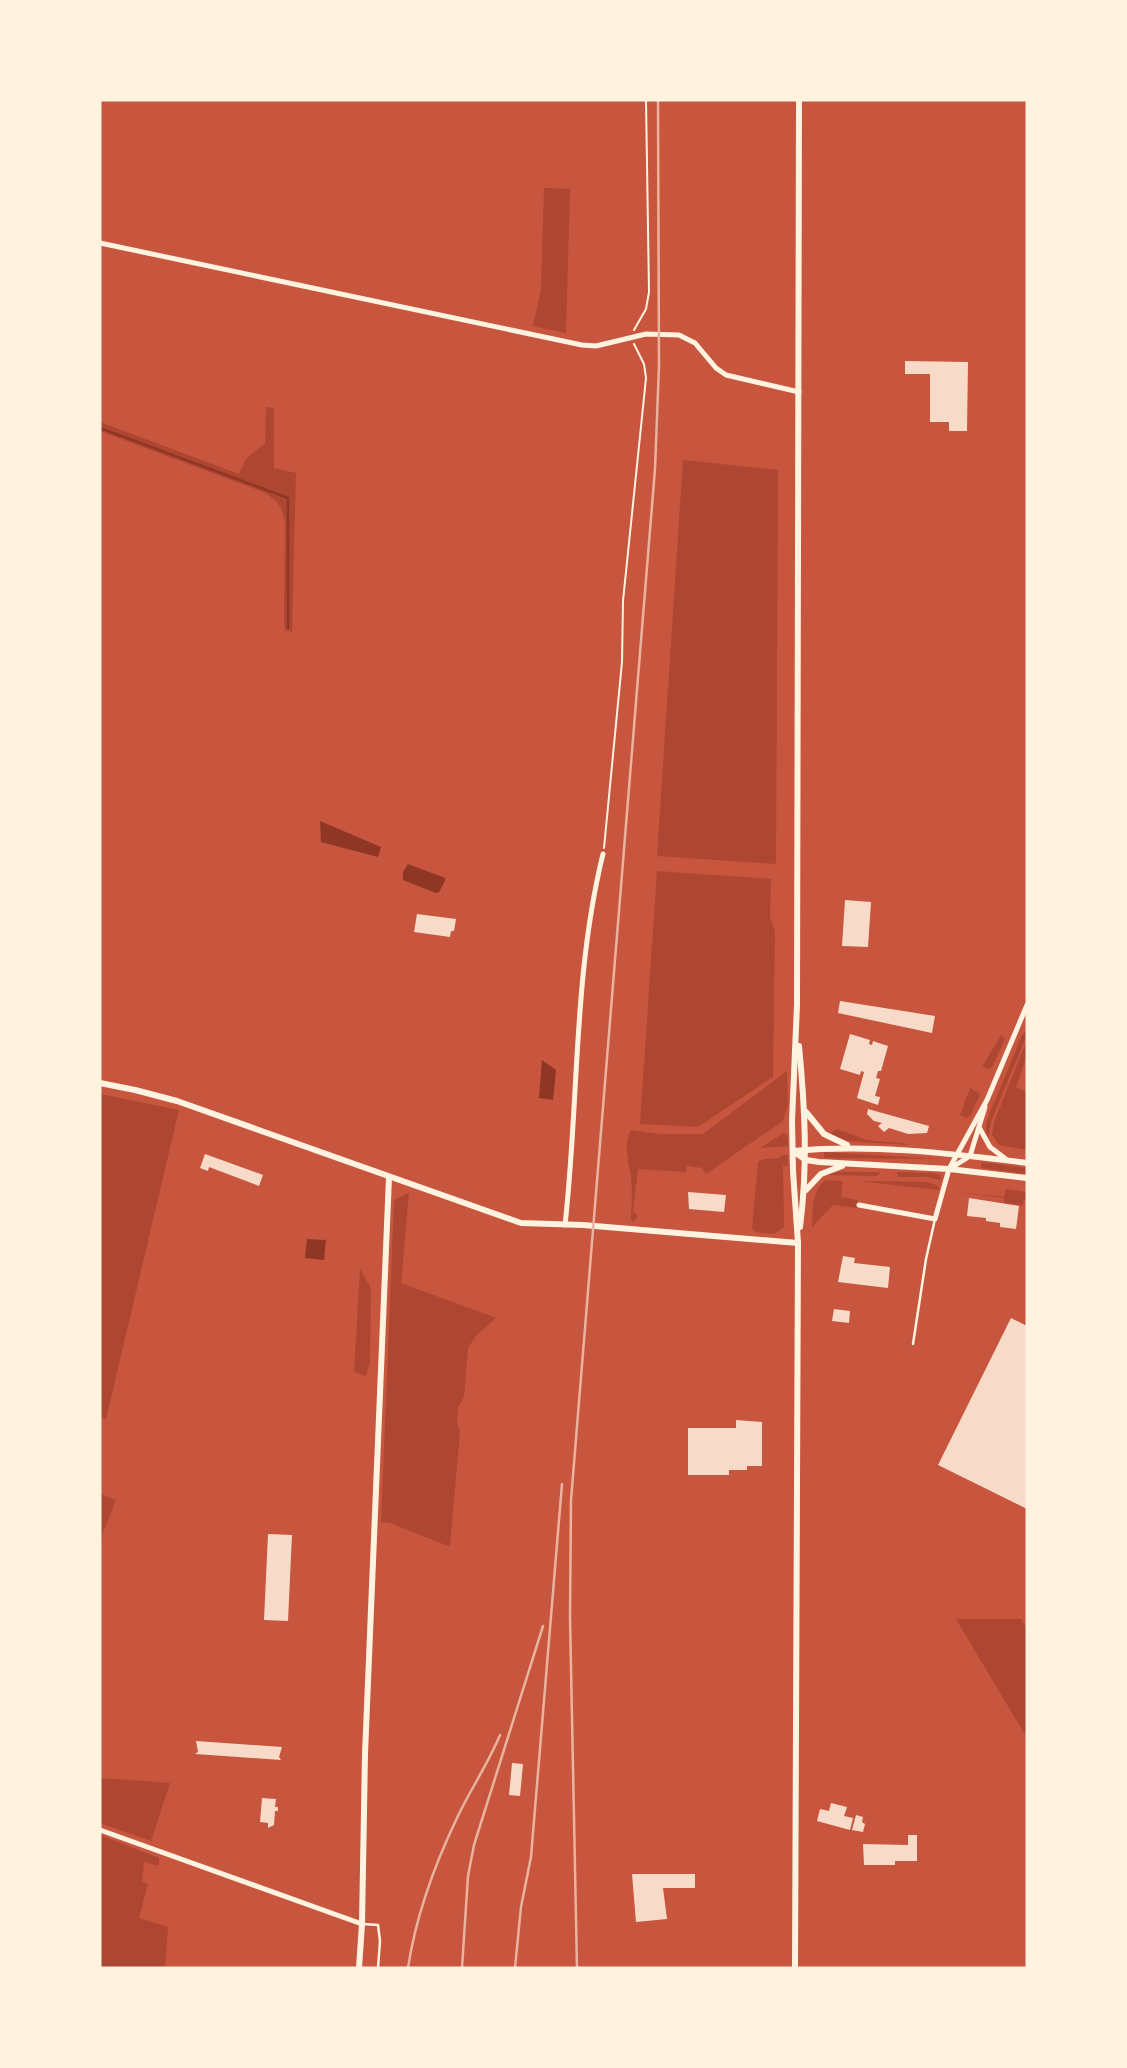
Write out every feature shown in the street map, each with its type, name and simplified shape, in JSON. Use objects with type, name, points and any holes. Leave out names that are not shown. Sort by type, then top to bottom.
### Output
[{"type":"street","points":[[795,1968],[798,1243],[793,1151],[796,1023],[799,100]]},
{"type":"street","points":[[100,243],[582,345],[596,346],[646,334],[685,337],[695,343],[716,368],[726,375],[799,392]]},
{"type":"street","points":[[565,1225],[582,989],[603,854]]},
{"type":"street","points":[[859,1205],[935,1219],[949,1169],[987,1100],[1027,1005]]},
{"type":"street","points":[[796,1023],[806,1112],[805,1191],[798,1243]]},
{"type":"street","points":[[100,1083],[177,1101],[512,1221],[798,1243]]},
{"type":"street","points":[[949,1169],[970,1156],[987,1100]]},
{"type":"street","points":[[806,1112],[824,1134],[856,1148]]},
{"type":"street","points":[[980,1128],[989,1147],[1007,1160]]},
{"type":"street","points":[[793,1151],[856,1148],[957,1154],[1027,1163]]},
{"type":"street","points":[[793,1151],[806,1160],[846,1165],[949,1169],[1027,1178]]},
{"type":"street","points":[[805,1191],[821,1174],[846,1165]]},
{"type":"street","points":[[359,1968],[389,1177]]},
{"type":"street","points":[[100,1830],[362,1924]]},
{"type":"lane","points":[[913,1344],[935,1219]]},
{"type":"lane","points":[[362,1924],[378,1925],[378,1968]]},
{"type":"path","points":[[603,854],[622,662],[623,601],[646,378],[645,364],[630,336],[646,309],[649,292],[646,100]]},
{"type":"shaded area","points":[[544,188],[570,189],[566,333],[533,326],[541,289]]},
{"type":"shaded area","points":[[266,407],[274,408],[274,468],[296,473],[292,632],[285,630],[284,623],[285,524],[281,508],[275,500],[261,491],[100,431],[100,422],[239,474],[246,459],[265,443]]},
{"type":"shaded area","points":[[683,460],[778,470],[776,864],[657,856]]},
{"type":"shaded area","points":[[320,821],[381,847],[378,857],[321,842]]},
{"type":"shaded area","points":[[408,864],[445,878],[439,892],[403,880],[403,872]]},
{"type":"shaded area","points":[[657,871],[771,879],[770,917],[775,931],[773,1077],[698,1127],[640,1124]]},
{"type":"shaded area","points":[[1027,1030],[991,1121],[988,1138],[987,1120],[1022,1035]]},
{"type":"shaded area","points":[[1001,1035],[1005,1039],[992,1067],[982,1067]]},
{"type":"shaded area","points":[[1027,1040],[1027,1056],[1016,1087],[1027,1092],[1027,1150],[999,1145],[992,1135],[994,1122]]},
{"type":"shaded area","points":[[542,1060],[556,1070],[553,1100],[539,1098]]},
{"type":"shaded area","points":[[787,1071],[788,1105],[783,1121],[706,1174],[702,1168],[687,1166],[686,1172],[638,1169],[633,1211],[638,1216],[634,1222],[631,1220],[632,1185],[627,1148],[631,1130],[659,1134],[703,1134]]},
{"type":"shaded area","points":[[970,1088],[980,1094],[971,1115],[966,1118],[960,1115]]},
{"type":"shaded area","points":[[100,1094],[179,1110],[106,1419],[100,1417]]},
{"type":"shaded area","points":[[837,1129],[867,1140],[910,1144],[848,1141],[829,1134]]},
{"type":"shaded area","points":[[784,1133],[788,1136],[788,1146],[760,1148]]},
{"type":"shaded area","points":[[824,1152],[940,1159],[824,1158]]},
{"type":"shaded area","points":[[781,1155],[788,1155],[788,1166],[783,1166],[784,1227],[774,1234],[755,1232],[752,1228],[758,1162],[780,1158]]},
{"type":"shaded area","points":[[981,1162],[1027,1168],[1027,1174],[981,1168]]},
{"type":"shaded area","points":[[839,1172],[880,1172],[878,1176],[826,1175]]},
{"type":"shaded area","points":[[897,1172],[934,1173],[940,1175],[941,1180],[898,1177]]},
{"type":"shaded area","points":[[826,1180],[843,1181],[841,1197],[858,1200],[857,1208],[833,1205],[812,1227],[815,1195]]},
{"type":"shaded area","points":[[858,1181],[926,1182],[937,1185],[939,1190]]},
{"type":"shaded area","points":[[1006,1189],[1027,1192],[1027,1200],[1024,1199],[1023,1205],[1004,1203],[1004,1198],[947,1191],[1004,1197]]},
{"type":"shaded area","points":[[409,1193],[401,1283],[496,1318],[475,1337],[468,1348],[464,1397],[458,1407],[460,1433],[448,1546],[381,1522],[394,1200]]},
{"type":"shaded area","points":[[307,1239],[326,1240],[324,1260],[305,1258]]},
{"type":"shaded area","points":[[360,1268],[371,1289],[370,1362],[366,1376],[354,1372]]},
{"type":"shaded area","points":[[100,1494],[116,1500],[102,1535],[100,1557]]},
{"type":"shaded area","points":[[956,1619],[1021,1619],[1027,1629],[1027,1738]]},
{"type":"shaded area","points":[[100,1778],[170,1783],[151,1841],[100,1823]]},
{"type":"shaded area","points":[[100,1835],[159,1858],[159,1866],[144,1862],[142,1882],[148,1884],[139,1918],[168,1927],[165,1968],[100,1968]]},
{"type":"building","points":[[905,361],[968,362],[967,431],[949,431],[949,422],[930,422],[930,374],[905,374]]},
{"type":"building","points":[[845,900],[871,902],[868,947],[842,946]]},
{"type":"building","points":[[417,914],[456,919],[454,931],[451,931],[450,937],[414,932]]},
{"type":"building","points":[[840,1001],[935,1016],[932,1033],[838,1013]]},
{"type":"building","points":[[850,1034],[870,1040],[869,1044],[872,1045],[873,1041],[888,1046],[881,1071],[878,1071],[876,1078],[880,1079],[875,1096],[880,1097],[878,1105],[857,1098],[864,1072],[861,1071],[860,1075],[840,1069]]},
{"type":"building","points":[[868,1109],[929,1126],[927,1133],[908,1134],[889,1128],[884,1132],[878,1126],[882,1123],[874,1121],[867,1114]]},
{"type":"building","points":[[205,1154],[263,1175],[259,1186],[209,1167],[208,1171],[200,1168]]},
{"type":"building","points":[[688,1192],[726,1195],[724,1212],[689,1209]]},
{"type":"building","points":[[969,1198],[1019,1206],[1016,1229],[1000,1227],[1000,1223],[986,1221],[986,1218],[967,1216]]},
{"type":"building","points":[[843,1256],[855,1258],[854,1263],[890,1267],[888,1288],[838,1282]]},
{"type":"building","points":[[834,1309],[850,1311],[849,1323],[832,1321]]},
{"type":"building","points":[[1011,1318],[1027,1326],[1027,1509],[938,1465]]},
{"type":"building","points":[[736,1420],[762,1422],[762,1466],[747,1466],[747,1470],[729,1470],[729,1475],[688,1475],[688,1428],[736,1428]]},
{"type":"building","points":[[268,1534],[292,1535],[288,1621],[264,1620]]},
{"type":"building","points":[[196,1741],[282,1747],[279,1757],[281,1760],[195,1754],[198,1752]]},
{"type":"building","points":[[512,1763],[523,1764],[520,1796],[509,1795]]},
{"type":"building","points":[[262,1798],[276,1799],[275,1807],[278,1807],[274,1825],[268,1828],[268,1823],[260,1822]]},
{"type":"building","points":[[831,1803],[847,1807],[844,1816],[853,1818],[850,1830],[817,1821],[820,1809],[829,1811]]},
{"type":"building","points":[[856,1815],[863,1817],[863,1832],[852,1830]]},
{"type":"building","points":[[908,1835],[917,1835],[917,1861],[895,1861],[895,1865],[864,1865],[863,1844],[908,1845]]},
{"type":"building","points":[[632,1874],[695,1874],[695,1888],[663,1888],[667,1919],[636,1922]]},
{"type":"waterway","points":[[100,428],[288,498],[288,628]]},
{"type":"railway","points":[[577,1968],[570,1617],[571,1500],[655,469],[659,366],[658,100]]},
{"type":"railway","points":[[515,1968],[521,1907],[531,1857],[562,1484]]},
{"type":"railway","points":[[462,1968],[468,1876],[474,1845],[543,1626]]},
{"type":"railway","points":[[408,1968],[416,1929],[433,1873],[457,1818],[500,1735]]}]
